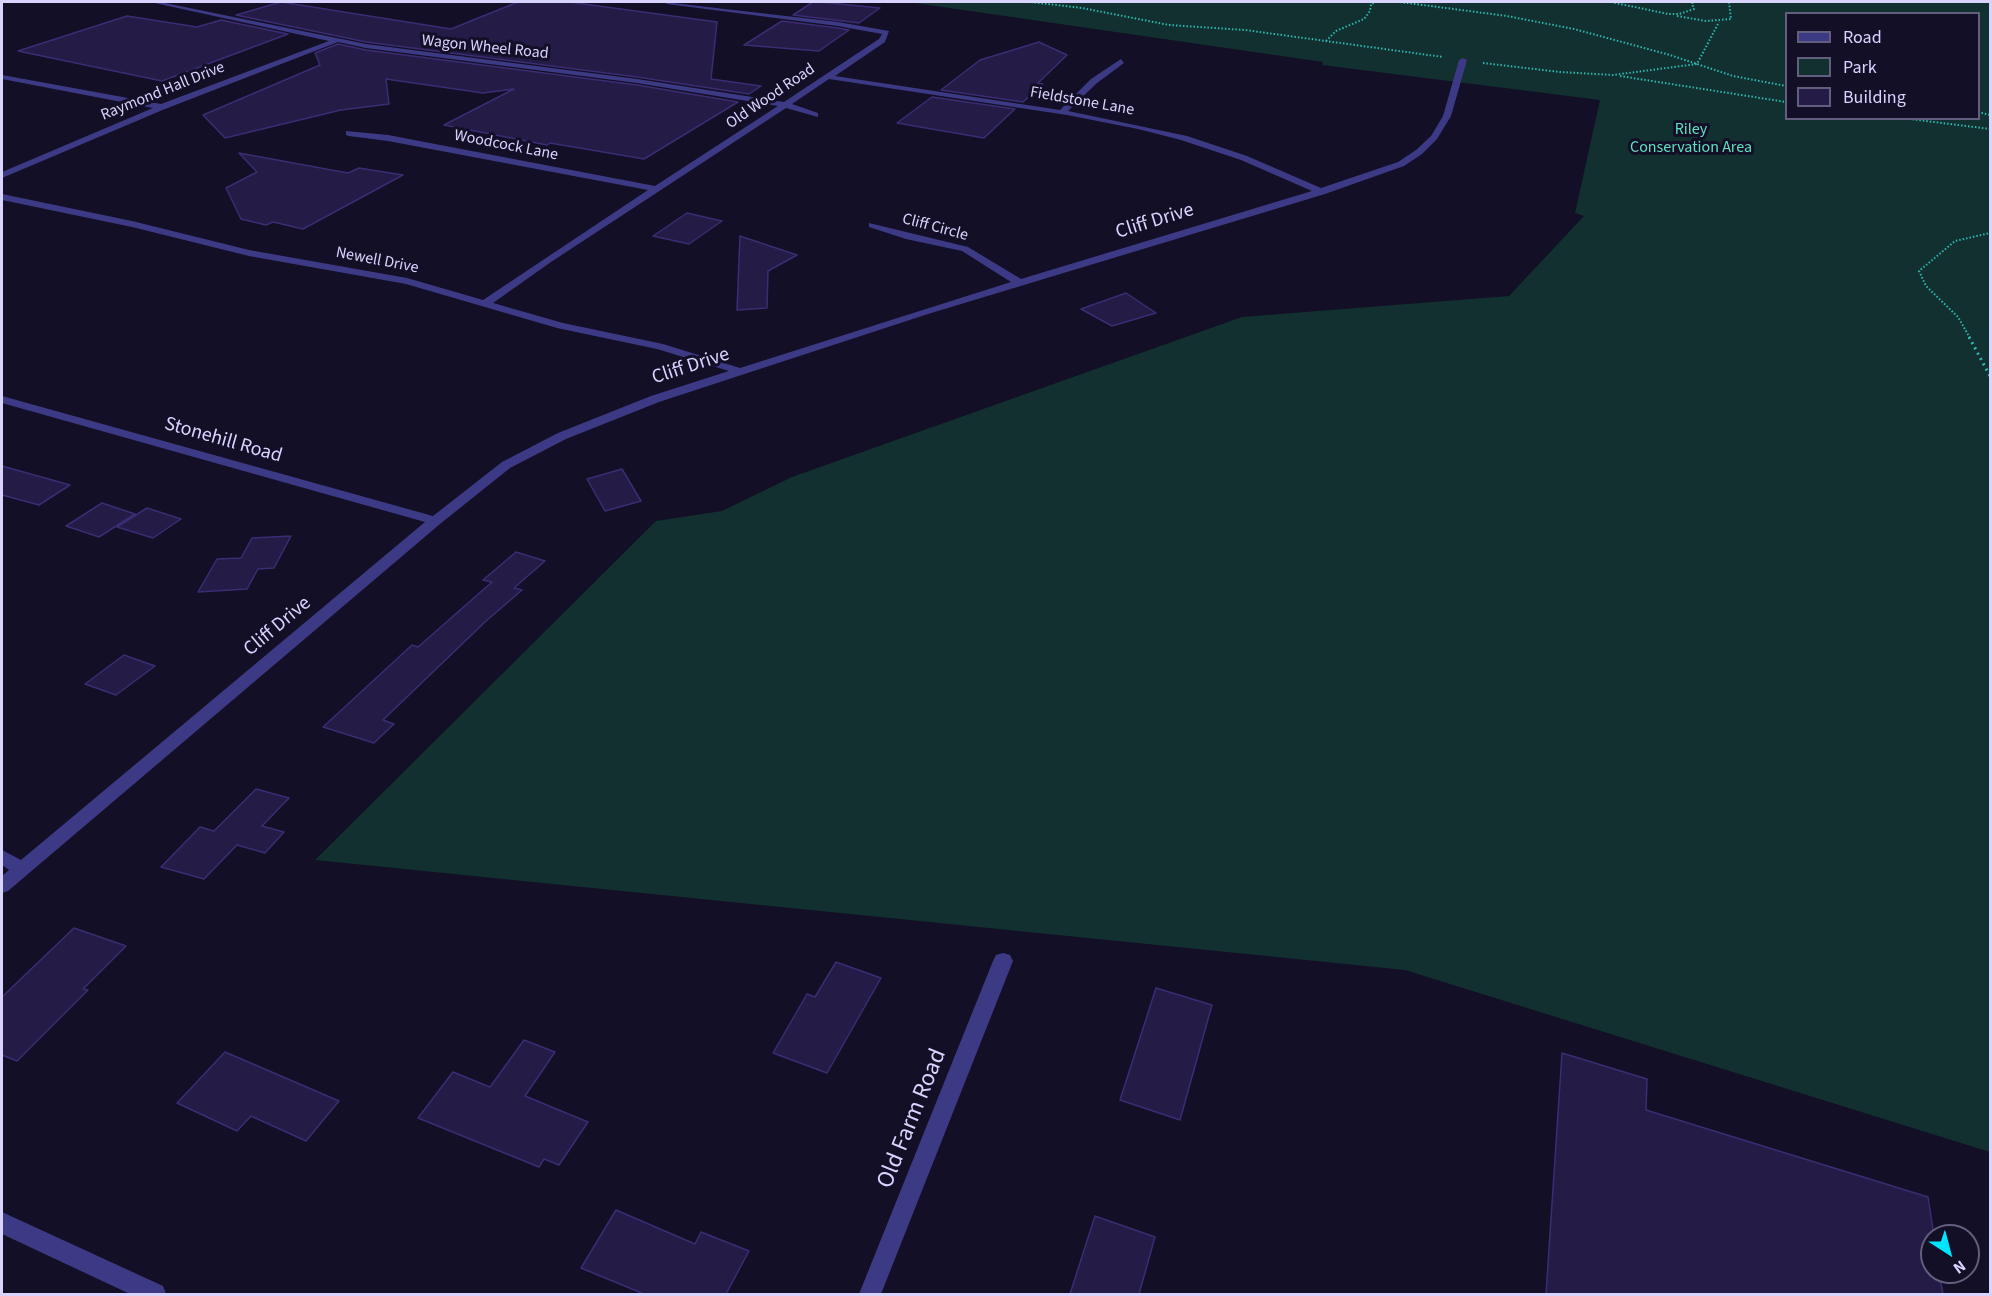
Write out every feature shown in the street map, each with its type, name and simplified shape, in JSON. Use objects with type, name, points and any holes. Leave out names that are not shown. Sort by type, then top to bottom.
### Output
[{"type":"street","name":"Wagon Wheel Road","points":[[153,2],[338,40],[470,61],[551,68],[786,105],[815,115]]},
{"type":"street","name":"Old Wood Road","points":[[484,304],[547,260],[828,77],[882,40],[886,33],[838,24],[667,2]]},
{"type":"street","name":"Raymond Hall Drive","points":[[2,175],[162,107],[338,40]]},
{"type":"street","name":"Cliff Drive","points":[[2,886],[435,521],[506,465],[562,436],[655,399],[1020,283],[1322,192],[1401,164],[1419,152],[1434,137],[1447,116],[1463,60]]},
{"type":"street","points":[[1061,113],[1094,81],[1121,61]]},
{"type":"street","points":[[2,77],[162,107]]},
{"type":"street","name":"Fieldstone Lane","points":[[828,77],[1061,113],[1184,138],[1244,158],[1322,192]]},
{"type":"street","name":"Woodcock Lane","points":[[349,134],[388,138],[657,189]]},
{"type":"street","name":"Newell Drive","points":[[2,197],[89,214],[249,253],[407,281],[561,326],[659,346],[742,372]]},
{"type":"street","name":"Cliff Circle","points":[[872,225],[909,237],[965,249],[1020,283]]},
{"type":"street","name":"Stonehill Road","points":[[2,399],[435,521]]},
{"type":"street","points":[[2,856],[22,868]]},
{"type":"street","name":"Old Farm Road","points":[[870,1294],[1003,961]]},
{"type":"street","points":[[2,1223],[155,1294]]},
{"type":"path","points":[[1032,2],[1082,8],[1160,24],[1245,30],[1560,72],[1613,75],[1785,102]]},
{"type":"path","points":[[1326,40],[1336,31],[1364,19],[1370,11],[1371,4],[1376,2]]},
{"type":"path","points":[[1400,2],[1507,16],[1574,29],[1733,76],[1785,86]]},
{"type":"path","points":[[1611,2],[1719,22],[1731,19],[1729,2]]},
{"type":"path","points":[[1668,14],[1678,14],[1694,9],[1692,3],[1695,2]]},
{"type":"path","points":[[1697,64],[1719,22]]},
{"type":"path","points":[[1613,75],[1697,64]]},
{"type":"path","points":[[1918,120],[1990,129]]},
{"type":"path","points":[[1990,233],[1955,242],[1919,271],[1926,286],[1958,317],[1990,376]]},
{"type":"green space","name":"Riley Conservation Area","points":[[908,2],[1990,2],[1990,1152],[1405,970],[315,860],[656,521],[722,511],[792,477],[1242,317],[1509,296],[1584,216],[1575,213],[1600,100],[1322,65],[1323,62]]},
{"type":"building","points":[[281,2],[451,29],[518,2],[569,2],[717,22],[711,79],[761,86],[749,94],[366,42],[236,15]]},
{"type":"building","points":[[813,2],[880,8],[859,23],[793,15]]},
{"type":"building","points":[[127,16],[197,27],[221,20],[288,34],[162,81],[18,51]]},
{"type":"building","points":[[782,21],[849,30],[819,51],[744,45]]},
{"type":"building","points":[[1039,42],[1067,55],[1038,83],[1043,84],[1023,102],[941,90],[980,60]]},
{"type":"building","points":[[338,44],[366,50],[637,85],[738,102],[644,159],[550,143],[547,145],[444,125],[514,89],[483,93],[386,79],[389,104],[341,110],[225,138],[203,115],[320,65],[315,53]]},
{"type":"building","points":[[932,97],[1015,109],[984,138],[897,123]]},
{"type":"building","points":[[239,153],[348,173],[359,168],[403,175],[303,229],[273,222],[266,225],[241,219],[226,188],[257,172]]},
{"type":"building","points":[[687,213],[722,221],[689,244],[653,236]]},
{"type":"building","points":[[740,236],[797,255],[768,271],[767,308],[737,310]]},
{"type":"building","points":[[1126,293],[1156,313],[1112,326],[1081,309]]},
{"type":"building","points":[[2,466],[70,485],[39,505],[2,495]]},
{"type":"building","points":[[622,469],[641,501],[605,511],[587,479]]},
{"type":"building","points":[[102,503],[135,514],[99,537],[66,526]]},
{"type":"building","points":[[147,508],[181,519],[153,538],[117,527]]},
{"type":"building","points":[[291,536],[274,568],[258,569],[247,589],[198,592],[217,559],[241,558],[252,538]]},
{"type":"building","points":[[516,552],[545,561],[514,588],[522,590],[485,622],[383,720],[394,724],[374,743],[323,727],[412,645],[418,647],[492,582],[483,580]]},
{"type":"building","points":[[124,655],[155,666],[116,695],[85,684]]},
{"type":"building","points":[[256,789],[289,798],[262,826],[284,832],[265,853],[237,845],[204,879],[161,867],[200,827],[214,831]]},
{"type":"building","points":[[74,928],[126,946],[83,989],[88,990],[17,1061],[2,1055],[2,997]]},
{"type":"building","points":[[836,962],[881,978],[827,1073],[773,1053],[807,994],[815,997]]},
{"type":"building","points":[[1156,988],[1212,1005],[1180,1120],[1120,1100]]},
{"type":"building","points":[[524,1040],[555,1052],[525,1096],[588,1122],[559,1165],[544,1159],[539,1167],[418,1118],[453,1072],[490,1087]]},
{"type":"building","points":[[225,1052],[339,1101],[306,1141],[251,1116],[237,1131],[177,1103]]},
{"type":"building","points":[[1562,1053],[1647,1079],[1646,1110],[1928,1197],[1932,1224],[1920,1224],[1920,1284],[1941,1284],[1943,1294],[1546,1294]]},
{"type":"building","points":[[616,1210],[695,1244],[701,1232],[749,1251],[726,1294],[644,1294],[581,1268]]},
{"type":"building","points":[[1095,1216],[1155,1237],[1139,1294],[1070,1294]]}]
